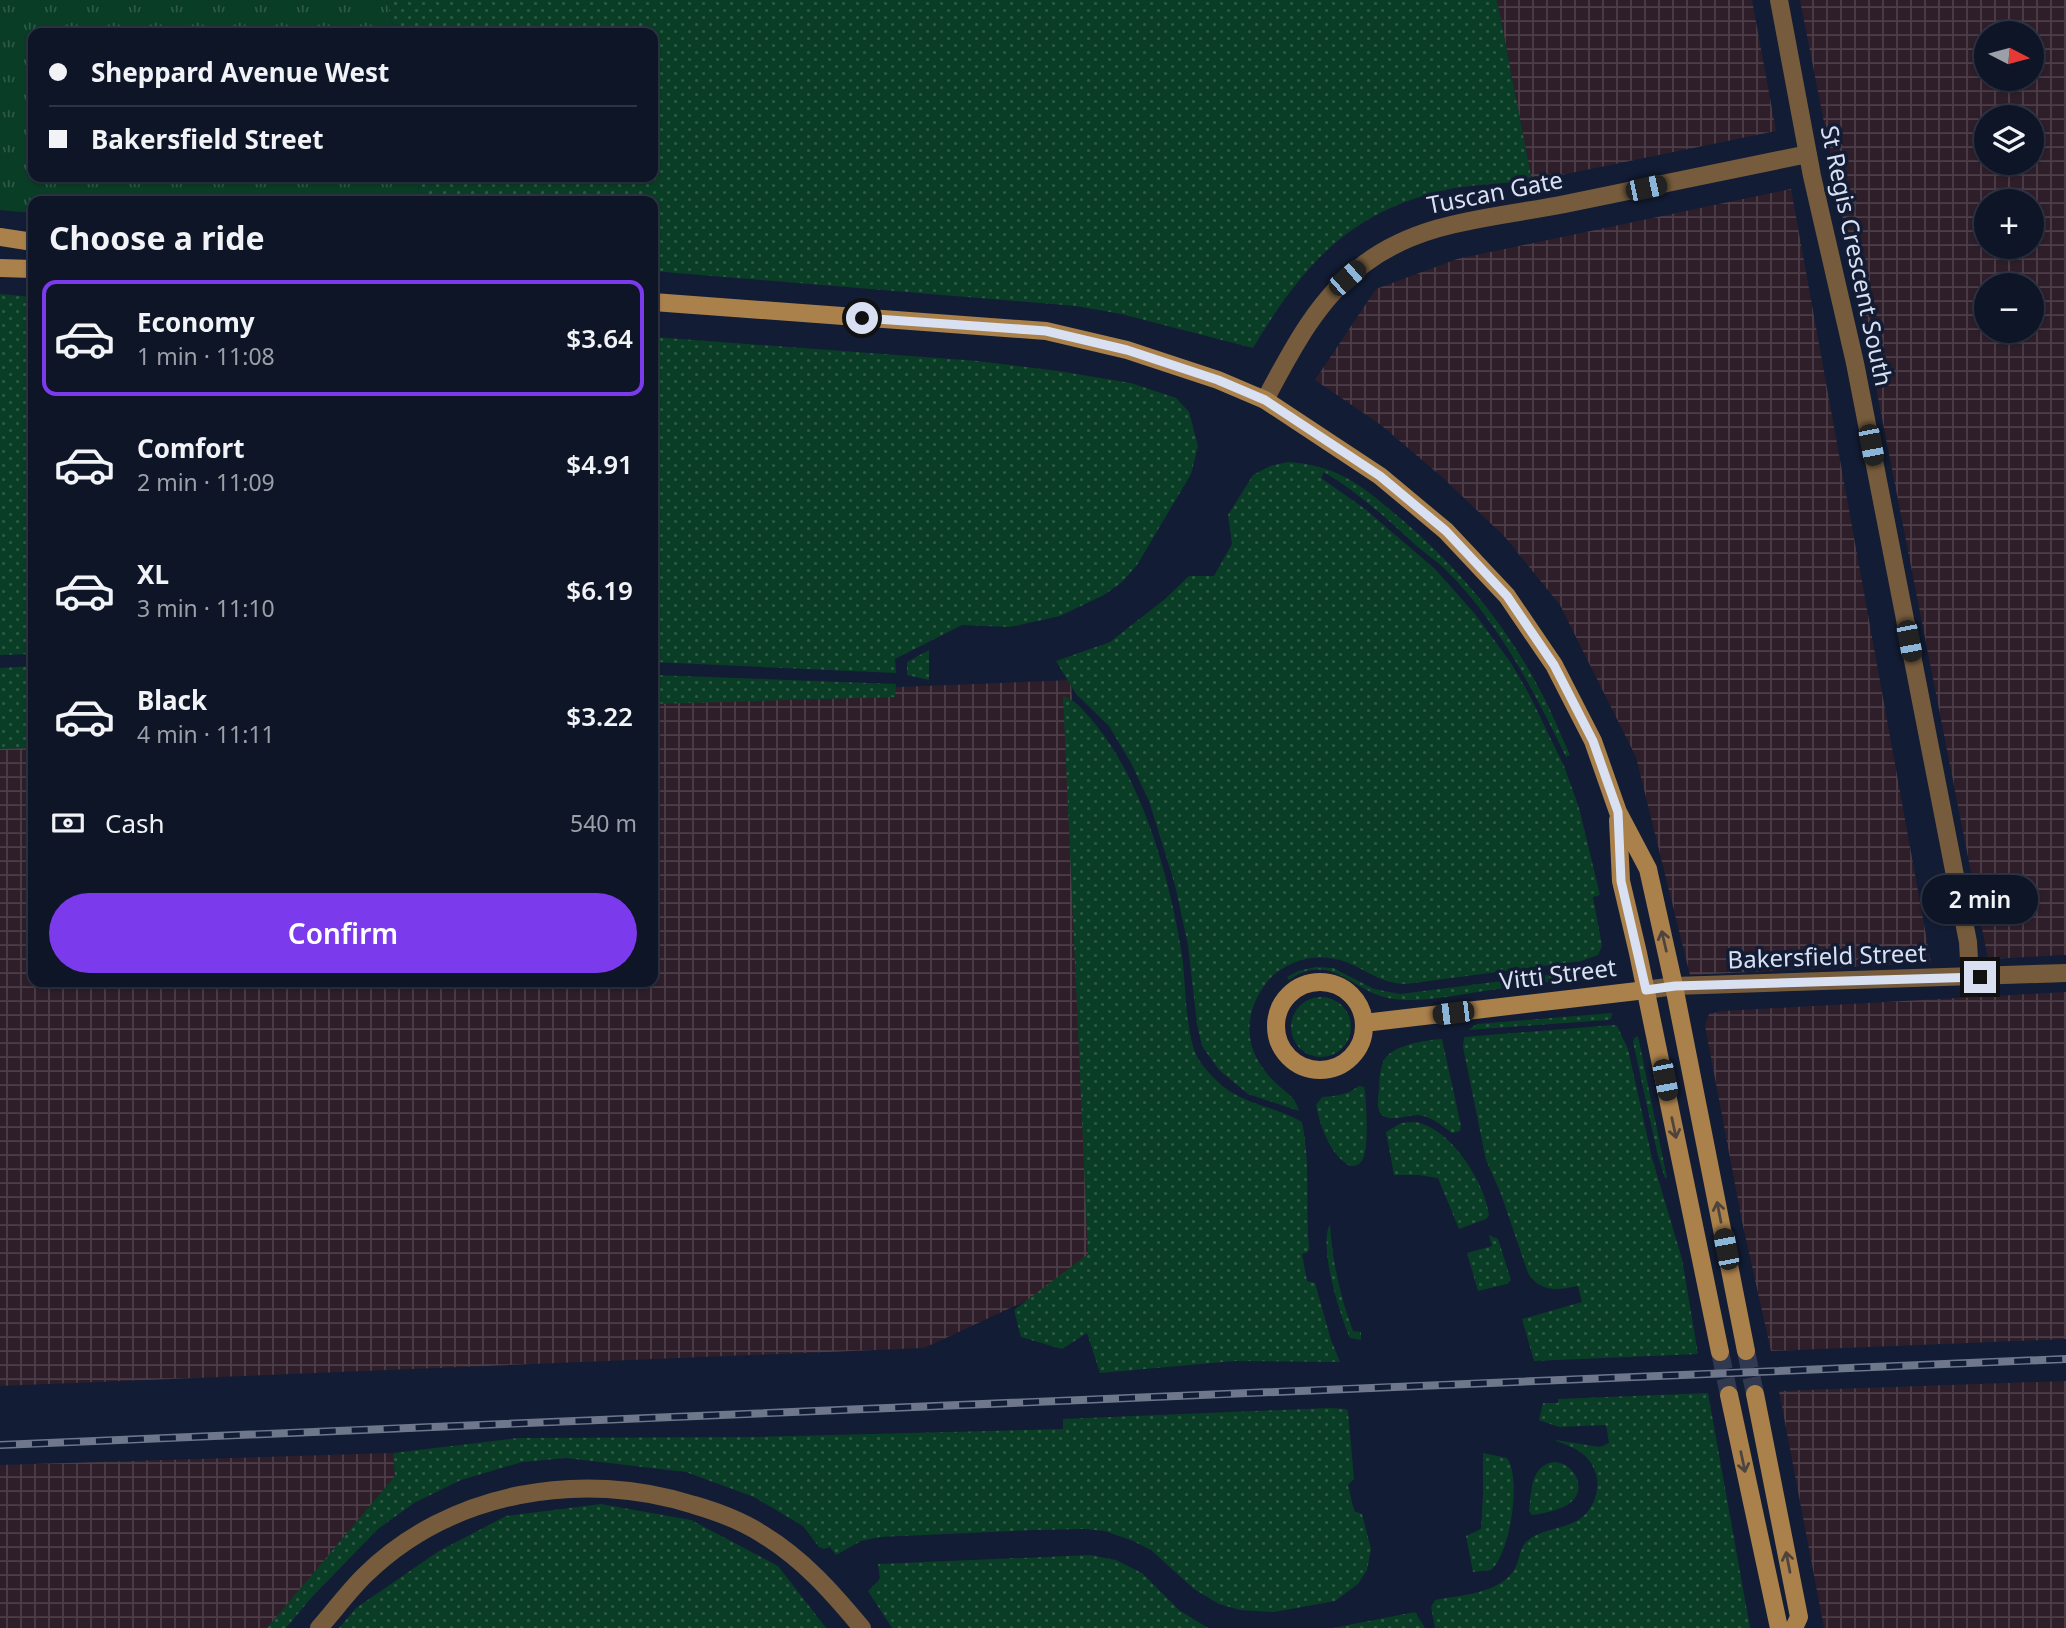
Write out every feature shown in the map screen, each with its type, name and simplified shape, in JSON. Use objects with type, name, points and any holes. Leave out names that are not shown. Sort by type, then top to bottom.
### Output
[{"type":"main road","points":[[0,237],[28,241]]},
{"type":"main road","points":[[0,268],[28,269]]},
{"type":"main road","points":[[658,302],[1046,331],[1127,350],[1218,380],[1265,400],[1380,476],[1446,531],[1507,596],[1554,665],[1593,741],[1618,812],[1648,869],[1675,986],[1746,1351]]},
{"type":"main road","points":[[1618,812],[1621,881],[1720,1352]]},
{"type":"main road","points":[[1325,982],[1339,986],[1352,995],[1361,1008],[1364,1023],[1363,1038],[1356,1052],[1345,1063],[1331,1069],[1315,1070],[1301,1066],[1289,1057],[1280,1044],[1276,1029],[1284,1000],[1296,989],[1310,983],[1325,982]]},
{"type":"main road","name":"Vitti Street","points":[[1364,1023],[1646,990]]},
{"type":"main road","points":[[1755,1394],[1799,1617],[1794,1628]]},
{"type":"main road","points":[[1730,1395],[1779,1628]]},
{"type":"street","name":"St Regis Crescent South","points":[[1779,0],[1808,154],[1857,375],[1965,929],[1970,977]]},
{"type":"street","name":"Tuscan Gate","points":[[1265,400],[1308,323],[1330,296],[1365,263],[1409,237],[1474,219],[1553,207],[1808,154]]},
{"type":"street","name":"Bakersfield Street","points":[[1675,986],[2066,973]]},
{"type":"street","name":"Vitti Street","points":[[1646,990],[1675,986]]},
{"type":"street","points":[[319,1628],[364,1576],[429,1528],[482,1504],[529,1492],[596,1486],[671,1497],[742,1523],[800,1561],[820,1579],[862,1628]]},
{"type":"shaded area","points":[[1497,0],[1752,0],[1776,131],[1532,181]]},
{"type":"shaded area","points":[[1800,0],[2066,0],[2066,955],[1988,959]]},
{"type":"shaded area","points":[[1791,189],[1931,963],[1690,975],[1636,757],[1560,605],[1505,537],[1442,477],[1381,425],[1315,380],[1376,289],[1457,259]]},
{"type":"shaded area","points":[[1071,680],[1099,1267],[924,1348],[0,1386],[0,722],[28,721],[28,987],[658,987],[658,697]]},
{"type":"shaded area","points":[[2066,992],[2066,1339],[1771,1351],[1743,1226],[1705,1026],[1709,1014],[1722,1011]]},
{"type":"shaded area","points":[[2066,1381],[2066,1628],[1824,1628],[1779,1391]]},
{"type":"shaded area","points":[[393,1453],[395,1476],[268,1628],[0,1628],[0,1465]]},
{"type":"green space","points":[[0,0],[386,0],[394,28],[28,28],[28,182],[418,182],[419,196],[28,196],[28,213],[0,210]]},
{"type":"green space","points":[[386,0],[1497,0],[1532,181],[1441,191],[1378,214],[1329,248],[1309,269],[1289,293],[1253,348],[1121,314],[1076,306],[658,271],[658,196],[419,196],[418,182],[658,182],[658,28],[394,28]]},
{"type":"green space","points":[[0,294],[28,297],[28,654],[0,655]]},
{"type":"green space","points":[[658,337],[978,361],[1058,371],[1131,383],[1176,398],[1189,412],[1198,446],[1191,474],[1137,565],[1122,582],[1104,595],[1060,616],[1010,627],[962,625],[895,659],[896,673],[658,662]]},
{"type":"green space","points":[[1288,462],[1322,468],[1362,487],[1442,556],[1479,598],[1512,643],[1549,707],[1570,755],[1566,757],[1513,658],[1464,589],[1378,511],[1324,472],[1321,478],[1365,509],[1435,569],[1475,614],[1511,663],[1564,766],[1579,808],[1600,895],[1593,897],[1602,946],[1598,955],[1581,961],[1406,984],[1381,979],[1335,959],[1312,958],[1290,964],[1264,986],[1253,1008],[1250,1031],[1252,1047],[1259,1062],[1272,1079],[1293,1098],[1299,1111],[1248,1094],[1219,1070],[1202,1046],[1188,945],[1175,885],[1149,801],[1109,726],[1076,694],[1056,661],[1110,642],[1165,599],[1189,576],[1214,576],[1232,544],[1228,515],[1253,475],[1270,466]]},
{"type":"green space","points":[[929,650],[929,680],[907,675],[907,662]]},
{"type":"green space","points":[[28,666],[28,748],[0,749],[0,668]]},
{"type":"green space","points":[[658,675],[896,684],[895,697],[658,704]]},
{"type":"green space","points":[[1063,696],[1082,708],[1109,743],[1139,799],[1151,830],[1177,925],[1191,1038],[1199,1060],[1211,1075],[1235,1094],[1302,1122],[1306,1154],[1309,1248],[1308,1252],[1302,1254],[1307,1281],[1315,1283],[1340,1362],[1234,1361],[1100,1373],[1087,1333],[1062,1349],[1021,1337],[1014,1310],[1088,1254]]},
{"type":"green space","points":[[1316,967],[1333,968],[1374,989],[1400,994],[1597,969],[1599,973],[1585,978],[1436,998],[1400,1000],[1375,994],[1329,971],[1304,972],[1289,980],[1287,977]]},
{"type":"green space","points":[[1315,997],[1327,997],[1346,1010],[1351,1027],[1349,1039],[1338,1052],[1327,1057],[1315,1057],[1296,1044],[1291,1033],[1291,1021],[1304,1002]]},
{"type":"green space","points":[[1612,1013],[1611,1019],[1608,1020],[1468,1030],[1477,1024]]},
{"type":"green space","points":[[1614,1025],[1628,1049],[1652,1158],[1682,1259],[1698,1354],[1534,1361],[1522,1319],[1582,1302],[1578,1286],[1557,1289],[1544,1287],[1528,1273],[1501,1194],[1486,1160],[1463,1047],[1464,1037]]},
{"type":"green space","points":[[1638,1036],[1667,1178],[1658,1156],[1633,1042]]},
{"type":"green space","points":[[1442,1039],[1460,1131],[1452,1133],[1424,1116],[1395,1118],[1382,1115],[1378,1103],[1379,1079],[1387,1056],[1409,1044]]},
{"type":"green space","points":[[1359,1086],[1364,1087],[1365,1092],[1366,1148],[1361,1162],[1350,1166],[1337,1155],[1323,1131],[1316,1105],[1322,1097],[1341,1094]]},
{"type":"green space","points":[[1415,1122],[1441,1134],[1464,1158],[1481,1187],[1489,1215],[1486,1219],[1459,1229],[1438,1178],[1394,1175],[1386,1132],[1401,1123]]},
{"type":"green space","points":[[1330,1224],[1341,1291],[1353,1331],[1361,1332],[1361,1340],[1350,1338],[1336,1298],[1328,1264],[1327,1234]]},
{"type":"green space","points":[[1489,1235],[1498,1239],[1511,1280],[1507,1284],[1478,1291],[1467,1253],[1492,1246]]},
{"type":"green space","points":[[1708,1393],[1750,1628],[1435,1628],[1431,1607],[1435,1600],[1478,1592],[1499,1584],[1514,1570],[1522,1547],[1527,1541],[1579,1520],[1594,1501],[1597,1482],[1590,1461],[1580,1452],[1556,1440],[1600,1447],[1609,1443],[1606,1425],[1559,1427],[1539,1420],[1543,1403],[1558,1403],[1558,1399]]},
{"type":"green space","points":[[1329,1408],[1348,1411],[1354,1479],[1348,1485],[1354,1511],[1362,1514],[1371,1549],[1367,1570],[1358,1584],[1335,1601],[1274,1612],[1240,1610],[1219,1604],[1194,1589],[1151,1550],[1105,1531],[1085,1529],[880,1537],[861,1541],[836,1555],[830,1547],[819,1547],[803,1526],[754,1497],[686,1472],[566,1458],[522,1462],[461,1480],[414,1503],[378,1529],[311,1598],[286,1628],[267,1628],[395,1476],[393,1453],[518,1438],[756,1437],[1063,1429],[1063,1419]]},
{"type":"green space","points":[[1483,1453],[1507,1458],[1514,1482],[1514,1498],[1504,1549],[1498,1561],[1491,1570],[1473,1572],[1466,1536],[1481,1529]]},
{"type":"green space","points":[[1555,1462],[1573,1472],[1577,1478],[1578,1491],[1570,1503],[1562,1508],[1532,1515],[1529,1511],[1537,1473],[1547,1464]]},
{"type":"green space","points":[[601,1504],[691,1520],[778,1566],[826,1628],[339,1628],[356,1608],[439,1551],[506,1516]]},
{"type":"green space","points":[[1090,1555],[1116,1560],[1142,1573],[1179,1610],[1208,1628],[892,1628],[868,1591],[880,1579],[878,1564]]},
{"type":"green space","points":[[1415,1612],[1425,1628],[1333,1628]]},
{"type":"tunnel","points":[[1746,1351],[1755,1394]]},
{"type":"tunnel","points":[[1720,1352],[1729,1395]]},
{"type":"railway","points":[[0,1445],[2066,1359]]},
{"type":"route","points":[[862,318],[1046,331],[1127,350],[1218,380],[1265,400],[1380,476],[1446,531],[1507,596],[1554,665],[1593,741],[1618,812],[1621,881],[1646,990],[1675,986],[1980,977]]}]
